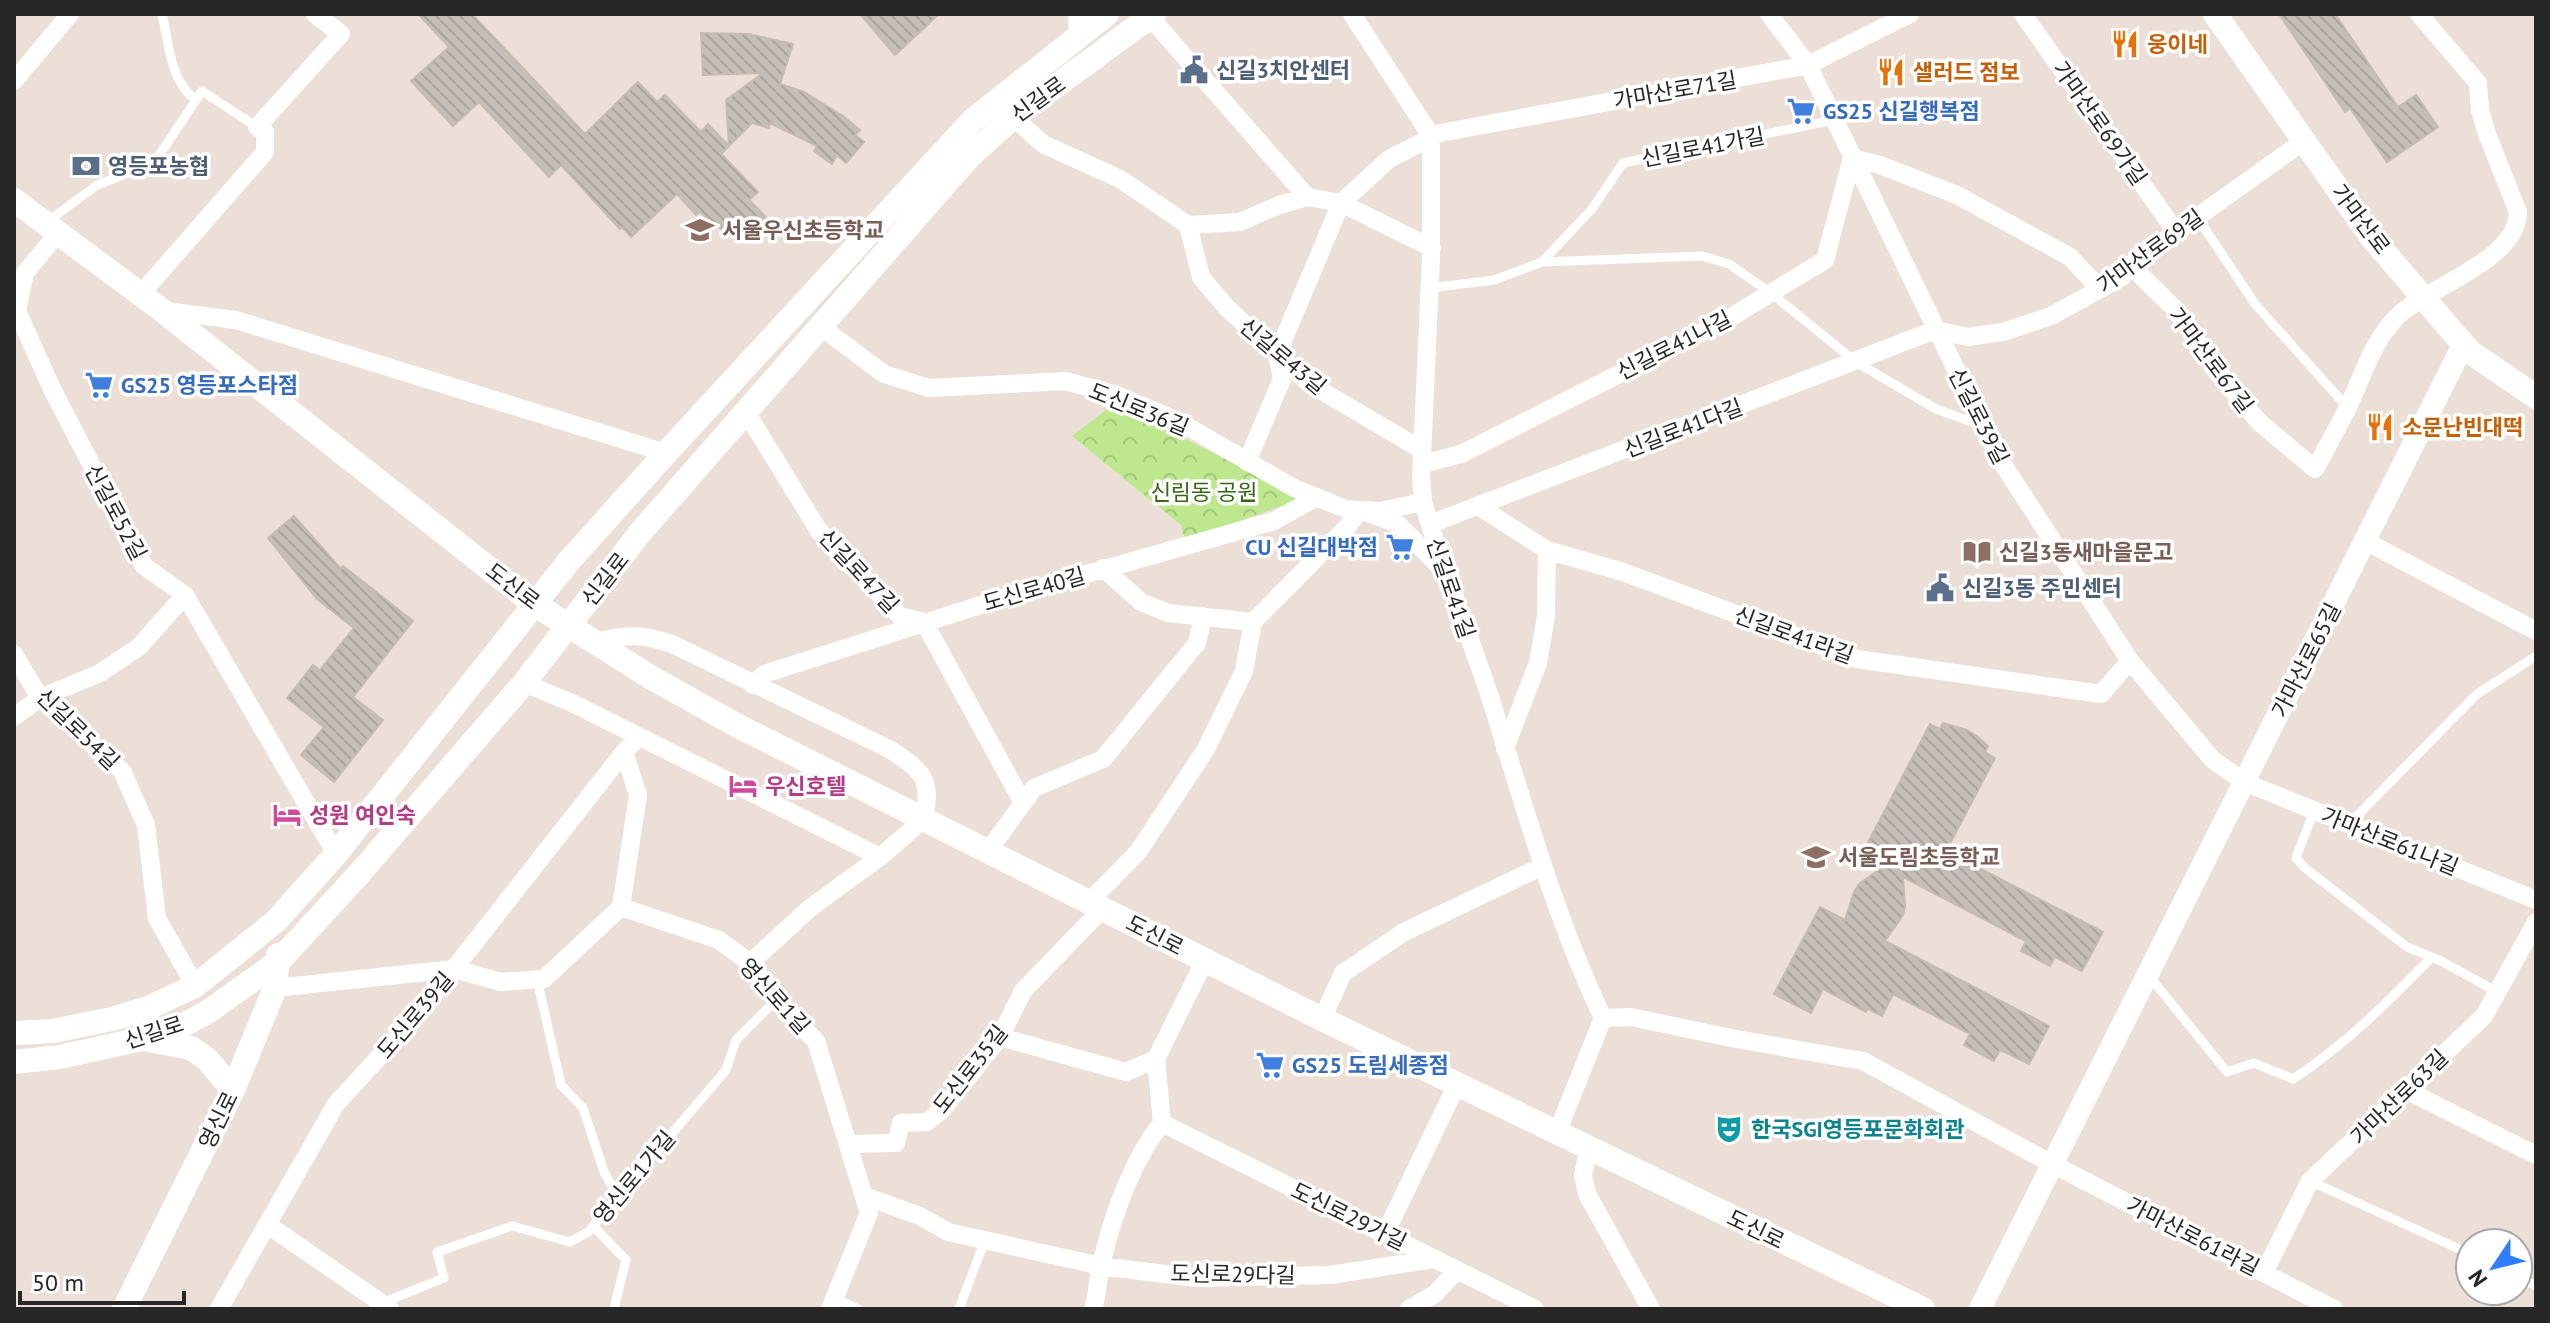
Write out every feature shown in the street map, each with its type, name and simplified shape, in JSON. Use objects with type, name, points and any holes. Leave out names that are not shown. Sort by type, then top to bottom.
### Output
[{"type":"main road","name":"신길로","points":[[14,1033],[53,1031],[148,1008],[195,986],[276,921],[336,854],[534,604],[666,453],[962,131],[1078,26],[1107,14]]},
{"type":"main road","name":"가마산로","points":[[2215,14],[2372,238],[2470,352],[2536,397]]},
{"type":"main road","name":"신길로","points":[[14,1062],[60,1057],[180,1027],[209,1011],[278,962],[524,683],[639,534],[968,158],[1013,117],[1152,16]]},
{"type":"main road","name":"도신로","points":[[14,200],[163,311],[534,604],[652,678],[738,726],[1322,1019],[1923,1309]]},
{"type":"main road","name":"영신로","points":[[124,1309],[233,1090],[275,988],[278,962],[276,921]]},
{"type":"main road","points":[[141,1039],[191,1048],[207,1059],[233,1090]]},
{"type":"street","points":[[14,81],[70,14]]},
{"type":"street","points":[[1247,462],[1282,379],[1277,355],[1341,203],[1389,159],[1431,136],[1353,14]]},
{"type":"street","name":"신길로39길","points":[[1769,14],[1808,65],[1999,458],[2130,661],[2212,759],[2244,782]]},
{"type":"street","name":"가마산로71길","points":[[1431,136],[1808,65],[1910,14]]},
{"type":"street","name":"가마산로69가길","points":[[2023,14],[2176,232]]},
{"type":"street","name":"가마산로67길","points":[[2130,265],[2177,311],[2216,371],[2259,422],[2315,469],[2348,408],[2366,363],[2400,314],[2502,248],[2518,221],[2518,212],[2480,110],[2478,83],[2419,14]]},
{"type":"street","points":[[141,294],[265,152],[265,132],[257,127],[341,34],[318,15]]},
{"type":"street","points":[[1152,16],[1307,197]]},
{"type":"street","points":[[1013,117],[1043,144],[1120,179],[1188,225],[1240,222],[1307,197],[1341,203],[1432,248]]},
{"type":"street","name":"신길로41길","points":[[1431,136],[1432,248],[1422,457],[1423,502],[1543,866],[1586,982],[1603,1018]]},
{"type":"street","name":"가마산로69길","points":[[1935,330],[1968,337],[2003,332],[2051,316],[2122,277],[2130,265],[2304,141]]},
{"type":"street","points":[[1852,158],[1880,165],[1957,195],[2070,257],[2100,289]]},
{"type":"street","name":"신길로41나길","points":[[1422,457],[1461,454],[1728,319],[1825,260],[1852,158]]},
{"type":"street","name":"신길로43길","points":[[1188,225],[1201,277],[1226,307],[1310,384],[1422,457]]},
{"type":"street","name":"신길로52길","points":[[52,228],[19,269],[17,311],[53,391],[144,566],[185,595],[336,854]]},
{"type":"street","points":[[163,311],[236,320],[666,453]]},
{"type":"street","name":"도신로36길","points":[[821,327],[884,374],[929,388],[1065,381],[1117,395],[1178,421],[1274,479],[1346,509],[1380,511],[1423,502]]},
{"type":"street","name":"신길로41다길","points":[[1430,524],[1935,330]]},
{"type":"street","name":"가마산로65길","points":[[1980,1309],[2463,345]]},
{"type":"street","name":"신길로47길","points":[[746,412],[819,531],[900,616],[924,622],[1023,803]]},
{"type":"street","name":"도신로40길","points":[[753,685],[764,674],[924,622],[1274,521],[1317,497]]},
{"type":"street","name":"신길로41라길","points":[[1478,506],[1547,550],[1623,572],[1857,659],[2101,694],[2130,661]]},
{"type":"street","points":[[1096,905],[1138,852],[1206,749],[1244,671],[1253,622],[1360,510]]},
{"type":"street","name":"도신로36길","points":[[1360,510],[1398,524],[1446,573]]},
{"type":"street","points":[[2365,541],[2536,631]]},
{"type":"street","points":[[1505,748],[1538,663],[1546,616],[1547,550]]},
{"type":"street","points":[[1103,568],[1141,602],[1168,613],[1253,622]]},
{"type":"street","points":[[14,717],[40,698],[100,673],[139,647],[185,595]]},
{"type":"street","points":[[988,851],[1034,788],[1103,759],[1197,643],[1203,616]]},
{"type":"street","points":[[596,642],[621,636],[646,635],[672,644],[900,756],[921,775],[928,788],[924,819],[880,857],[810,908],[750,963]]},
{"type":"street","name":"신길로54길","points":[[14,654],[40,698],[122,771],[146,825],[157,918],[195,986]]},
{"type":"street","points":[[524,683],[572,703],[880,857]]},
{"type":"street","name":"도신로39길","points":[[219,1309],[336,1104],[417,1016],[638,738]]},
{"type":"street","points":[[275,988],[454,969],[501,982],[544,979],[621,907],[638,795],[624,752]]},
{"type":"street","name":"가마산로61나길","points":[[2244,782],[2536,900]]},
{"type":"street","points":[[1322,1019],[1343,973],[1404,932],[1543,866]]},
{"type":"street","name":"도신로35길","points":[[848,1144],[896,1143],[901,1123],[927,1122],[943,1109],[1000,1037],[1023,991],[1096,905]]},
{"type":"street","name":"영신로1길","points":[[621,907],[719,940],[750,963],[776,1000],[816,1041],[869,1213],[833,1303]]},
{"type":"street","name":"가마산로63길","points":[[2264,1273],[2310,1181],[2484,1016],[2536,922]]},
{"type":"street","points":[[1093,1309],[1101,1266],[1118,1210],[1146,1143],[1162,1123],[1156,1059],[1205,960]]},
{"type":"street","points":[[1557,1133],[1603,1018],[1631,1017],[1863,1061],[2052,1164]]},
{"type":"street","points":[[1000,1037],[1126,1072],[1156,1059]]},
{"type":"street","points":[[1385,1234],[1457,1084]]},
{"type":"street","points":[[2406,1090],[2536,1155]]},
{"type":"street","name":"도신로29가길","points":[[1162,1123],[1535,1309]]},
{"type":"street","points":[[1589,1148],[1583,1175],[1587,1194],[1651,1309]]},
{"type":"street","name":"가마산로61라길","points":[[2052,1164],[2334,1309]]},
{"type":"street","name":"도신로29다길","points":[[864,1196],[920,1216],[948,1232],[1101,1266],[1212,1278],[1330,1275],[1434,1259]]},
{"type":"street","points":[[268,1225],[386,1306]]},
{"type":"street","points":[[1409,1309],[1435,1294],[1457,1270]]},
{"type":"lane","points":[[162,14],[180,82],[196,99]]},
{"type":"lane","points":[[52,228],[97,185],[154,163],[202,91],[257,127]]},
{"type":"lane","name":"신길로41가길","points":[[1430,288],[1494,280],[1542,262],[1592,209],[1623,163],[1834,120]]},
{"type":"lane","points":[[2197,217],[2255,304],[2348,408]]},
{"type":"lane","points":[[1542,262],[1702,256],[1729,264],[1771,293],[1856,362],[1936,409],[1983,426]]},
{"type":"lane","points":[[2349,825],[2477,694],[2536,656]]},
{"type":"lane","points":[[2314,811],[2296,858],[2305,868],[2407,947],[2499,993]]},
{"type":"lane","points":[[2147,974],[2227,1072],[2254,1063],[2293,1079],[2328,1056],[2370,1020],[2432,957]]},
{"type":"lane","points":[[537,979],[561,1085],[583,1108],[604,1172],[618,1197]]},
{"type":"lane","name":"영신로1가길","points":[[386,1306],[444,1278],[437,1252],[512,1226],[570,1242],[588,1232],[726,1070],[736,1040],[776,1000]]},
{"type":"lane","points":[[2310,1181],[2454,1247]]},
{"type":"lane","points":[[593,1226],[626,1260],[614,1309]]},
{"type":"lane","points":[[959,1309],[985,1240]]},
{"type":"lane","points":[[833,1303],[858,1309]]},
{"type":"green space","name":"신림동 공원","points":[[1114,404],[1304,498],[1185,540],[1181,525],[1072,436]]},
{"type":"building","points":[[418,14],[472,14],[585,134],[638,82],[657,102],[665,95],[701,132],[708,124],[729,146],[721,154],[758,192],[749,200],[767,218],[746,238],[743,236],[737,242],[700,212],[696,215],[677,194],[631,237],[561,165],[549,177],[479,102],[453,126],[411,81],[449,47]]},
{"type":"building","points":[[860,14],[939,14],[895,55]]},
{"type":"building","points":[[2279,14],[2335,14],[2398,107],[2416,95],[2438,127],[2387,162],[2350,108],[2345,112]]},
{"type":"building","points":[[701,33],[749,34],[793,44],[780,84],[804,92],[843,116],[860,130],[855,135],[864,142],[846,163],[837,155],[832,164],[814,151],[817,146],[770,123],[769,128],[752,123],[729,146],[726,100],[763,73],[703,75]]},
{"type":"building","points":[[294,516],[341,569],[343,566],[413,621],[353,697],[383,720],[334,782],[301,755],[324,727],[287,698],[313,665],[320,670],[354,628],[317,599],[268,538]]},
{"type":"building","points":[[1943,723],[1967,730],[1978,737],[1988,746],[1985,752],[1995,758],[1946,851],[2103,932],[2082,971],[2055,957],[2050,966],[2021,951],[2026,941],[1903,877],[1903,915],[1885,941],[2049,1026],[2029,1064],[2000,1050],[1994,1061],[1964,1045],[1970,1034],[1893,994],[1882,1016],[1868,1009],[1866,1012],[1823,989],[1811,1013],[1774,994],[1820,907],[1845,920],[1859,884],[1883,867],[1861,856],[1930,724],[1940,729]]},
{"type":"place","name":"웅이네","points":[[2125,44]]},
{"type":"place","name":"신길3치안센터","points":[[1194,70]]},
{"type":"place","name":"샐러드 점보","points":[[1891,72]]},
{"type":"place","name":"GS25 신길행복점","points":[[1801,111]]},
{"type":"place","name":"영등포농협","points":[[86,166]]},
{"type":"place","name":"서울우신초등학교","points":[[700,230]]},
{"type":"place","name":"GS25 영등포스타점","points":[[99,385]]},
{"type":"place","name":"소문난빈대떡","points":[[2380,427]]},
{"type":"place","name":"CU 신길대박점","points":[[1400,547]]},
{"type":"place","name":"신길3동새마을문고","points":[[1977,552]]},
{"type":"place","name":"신길3동 주민센터","points":[[1940,588]]},
{"type":"place","name":"우신호텔","points":[[743,786]]},
{"type":"place","name":"성원 여인숙","points":[[287,815]]},
{"type":"place","name":"서울도림초등학교","points":[[1816,857]]},
{"type":"place","name":"GS25 도림세종점","points":[[1270,1065]]},
{"type":"place","name":"한국SGI영등포문화회관","points":[[1729,1129]]}]
